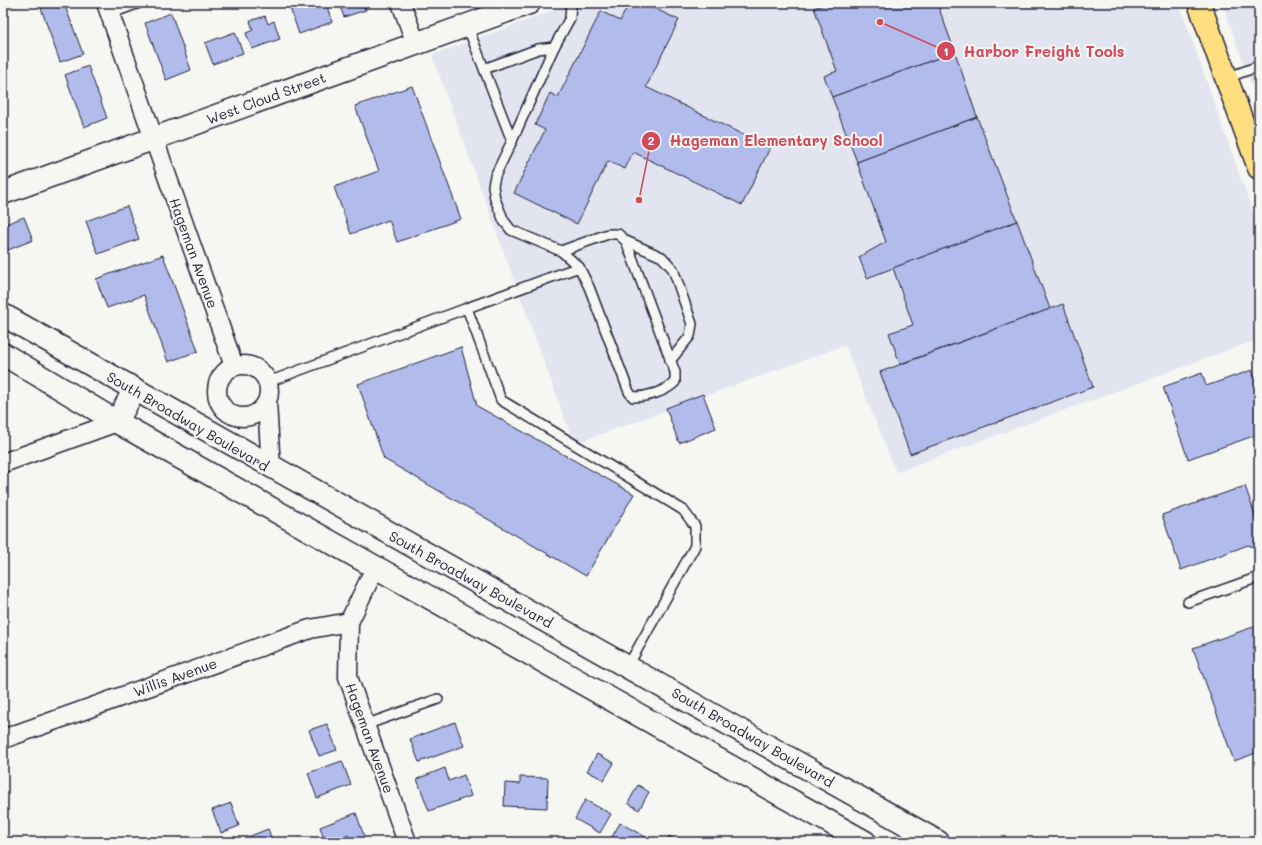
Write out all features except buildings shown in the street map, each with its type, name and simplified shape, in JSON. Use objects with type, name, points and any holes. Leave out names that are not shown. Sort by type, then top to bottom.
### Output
[{"type":"main road","name":"West Cloud Street","points":[[3,193],[529,3]]},
{"type":"main road","points":[[1199,3],[1259,168]]},
{"type":"main road","name":"South Broadway Boulevard","points":[[3,316],[271,468],[628,666],[938,842]]},
{"type":"main road","points":[[3,354],[118,422],[865,842]]},
{"type":"main road","points":[[118,422],[134,390]]},
{"type":"street","points":[[401,3],[416,44]]},
{"type":"street","name":"Hageman Avenue","points":[[108,8],[234,366]]},
{"type":"street","points":[[268,402],[256,415],[248,418],[230,415],[224,410],[218,398],[217,385],[221,377],[234,366],[242,365],[254,368],[264,375],[268,382],[270,396],[268,402],[271,468]]},
{"type":"street","points":[[3,463],[118,422]]},
{"type":"street","name":"Hageman Avenue","points":[[376,566],[349,622],[348,677],[407,842]]},
{"type":"street","name":"Willis Avenue","points":[[3,739],[310,629],[349,622]]},
{"type":"lane","points":[[108,8],[139,3]]},
{"type":"lane","points":[[570,3],[570,18],[554,47],[512,141],[494,176],[495,199],[504,221],[511,230],[524,237],[561,251],[579,267],[589,287],[629,392],[633,397],[642,397],[669,388],[675,382],[675,372],[626,241]]},
{"type":"lane","points":[[467,25],[512,141]]},
{"type":"lane","points":[[484,69],[538,49],[554,47]]},
{"type":"lane","points":[[1226,78],[1259,66]]},
{"type":"lane","points":[[561,251],[608,234],[618,234],[626,241],[662,257],[673,269],[692,324],[690,336],[670,361]]},
{"type":"lane","points":[[268,382],[579,267]]},
{"type":"lane","points":[[467,308],[501,400],[682,510],[695,526],[695,546],[628,666]]},
{"type":"lane","points":[[1188,602],[1259,577]]},
{"type":"lane","points":[[365,725],[438,699]]},
{"type":"shaded area","points":[[573,3],[1179,3],[1259,230],[1259,339],[896,472],[845,345],[574,444],[432,55]]},
{"type":"shaded area","points":[[1222,3],[1259,3],[1259,106]]},
{"type":"place","name":"Harbor Freight Tools","points":[[880,22]]},
{"type":"place","name":"Hageman Elementary School","points":[[639,200]]}]
